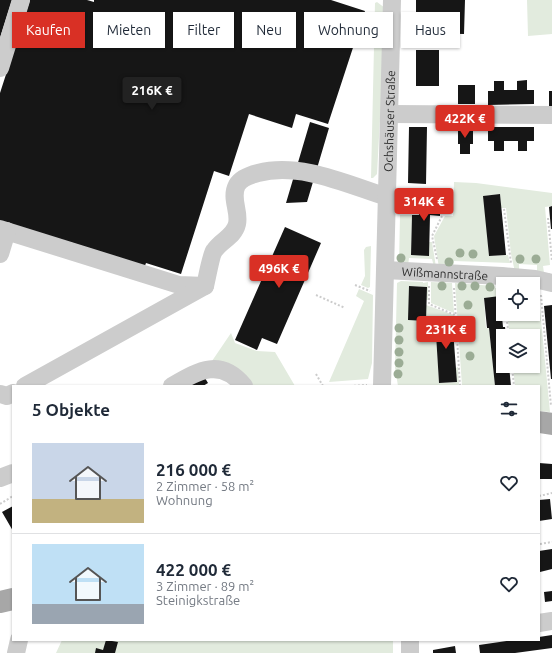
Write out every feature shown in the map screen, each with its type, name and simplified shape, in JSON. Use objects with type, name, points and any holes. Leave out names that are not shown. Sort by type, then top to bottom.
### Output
[{"type":"main road","points":[[540,422],[552,424]]},
{"type":"main road","points":[[0,602],[12,599]]},
{"type":"street","points":[[0,68],[22,0]]},
{"type":"street","name":"Ochshäuser Straße","points":[[382,385],[390,114],[389,1]]},
{"type":"street","points":[[390,114],[552,116]]},
{"type":"street","points":[[27,385],[205,286],[212,252],[231,236],[237,223],[234,196],[238,184],[249,175],[280,169],[317,175],[387,197]]},
{"type":"street","points":[[0,254],[3,230],[179,285],[205,286]]},
{"type":"street","name":"Wißmannstraße","points":[[385,270],[440,272],[502,277]]},
{"type":"street","points":[[174,385],[199,370],[211,368],[227,372],[243,385]]},
{"type":"street","points":[[0,394],[7,396],[12,394]]},
{"type":"street","points":[[0,478],[12,473]]},
{"type":"street","points":[[540,623],[552,621]]},
{"type":"street","points":[[16,653],[19,641]]},
{"type":"street","points":[[410,641],[410,653]]},
{"type":"path","points":[[504,209],[509,254],[515,277]]},
{"type":"path","points":[[442,216],[432,236],[440,272],[456,315],[460,385]]},
{"type":"path","points":[[548,218],[552,261]]},
{"type":"path","points":[[440,272],[429,304],[456,315]]},
{"type":"path","points":[[547,282],[540,299],[552,424]]},
{"type":"path","points":[[316,296],[345,308]]},
{"type":"path","points":[[513,373],[514,385]]},
{"type":"path","points":[[316,374],[322,385]]},
{"type":"path","points":[[540,496],[552,493]]},
{"type":"path","points":[[0,504],[12,497]]},
{"type":"path","points":[[540,544],[552,542]]},
{"type":"shaded area","points":[[527,0],[552,0],[552,34],[528,36]]},
{"type":"shaded area","points":[[377,2],[385,8],[385,12],[375,12],[375,3]]},
{"type":"shaded area","points":[[374,48],[384,48],[384,86],[380,118],[377,174],[371,178]]},
{"type":"shaded area","points":[[454,182],[476,183],[552,193],[552,206],[545,207],[550,265],[543,266],[544,273],[550,273],[551,277],[537,274],[537,265],[519,264],[519,272],[515,272],[511,254],[506,208],[501,208],[500,194],[484,196],[489,256],[508,255],[510,263],[454,261],[453,268],[439,268],[434,236],[445,216],[453,216]]},
{"type":"shaded area","points":[[400,215],[412,215],[411,255],[429,255],[429,242],[432,242],[436,267],[434,267],[432,259],[409,258],[408,266],[399,265]]},
{"type":"shaded area","points":[[371,246],[370,287],[368,288],[361,285],[365,276],[364,250],[366,247]]},
{"type":"shaded area","points":[[401,281],[428,282],[428,300],[426,300],[427,287],[409,286],[426,305],[454,315],[455,331],[453,331],[452,317],[435,318],[439,383],[457,382],[456,368],[458,367],[459,385],[398,385],[395,368],[397,283]]},
{"type":"shaded area","points":[[431,282],[452,283],[454,313],[431,303]]},
{"type":"shaded area","points":[[455,283],[494,286],[496,288],[496,297],[484,298],[486,328],[489,328],[495,385],[462,385]]},
{"type":"shaded area","points":[[359,289],[373,295],[372,363],[368,379],[329,382],[364,301],[356,296]]},
{"type":"shaded area","points":[[540,309],[550,412],[540,411],[540,385],[515,385],[514,373],[540,373],[540,329],[509,329],[508,321],[540,321]]},
{"type":"shaded area","points":[[231,333],[235,343],[257,351],[275,352],[294,385],[248,385],[212,361]]},
{"type":"shaded area","points":[[62,641],[393,641],[393,653],[56,653]]},
{"type":"building","points":[[0,0],[12,0],[0,38]]},
{"type":"building","points":[[30,0],[87,0],[94,2],[94,0],[331,0],[365,11],[304,12],[304,48],[353,48],[328,124],[296,114],[292,128],[249,114],[229,176],[214,171],[181,274],[146,263],[143,271],[0,224],[0,93],[15,48],[85,48],[85,12],[26,12]]},
{"type":"building","points":[[416,0],[465,0],[464,34],[460,34],[460,12],[416,12]]},
{"type":"building","points":[[416,50],[439,50],[439,86],[416,86]]},
{"type":"building","points":[[527,80],[527,90],[534,90],[534,104],[488,105],[488,91],[494,91],[494,81],[504,81],[504,90],[517,90],[517,81]]},
{"type":"building","points":[[458,85],[475,85],[475,104],[458,104]]},
{"type":"building","points":[[549,91],[552,91],[552,106],[549,106]]},
{"type":"building","points":[[310,122],[329,128],[307,202],[286,203]]},
{"type":"building","points":[[409,127],[427,127],[426,184],[408,183]]},
{"type":"building","points":[[458,127],[473,127],[473,144],[470,144],[470,154],[460,154],[460,144],[458,144]]},
{"type":"building","points":[[488,127],[534,127],[534,141],[527,141],[527,151],[518,151],[518,141],[504,141],[504,151],[494,151],[494,141],[488,141]]},
{"type":"building","points":[[421,189],[431,189],[431,193],[440,192],[440,216],[430,215],[429,256],[411,255],[412,215],[419,215]]},
{"type":"building","points":[[500,194],[506,255],[489,256],[483,196]]},
{"type":"building","points":[[552,206],[552,229],[551,229],[549,207]]},
{"type":"building","points":[[285,227],[321,243],[277,344],[262,338],[257,350],[235,340]]},
{"type":"building","points":[[409,286],[427,287],[426,321],[408,320]]},
{"type":"building","points":[[496,296],[496,321],[502,321],[503,327],[505,327],[505,329],[496,329],[496,373],[510,373],[511,385],[495,385],[489,328],[487,328],[484,298]]},
{"type":"building","points":[[552,305],[552,379],[551,379],[544,306]]},
{"type":"building","points":[[452,317],[457,382],[439,383],[435,318]]},
{"type":"building","points":[[202,373],[208,383],[205,385],[182,385]]},
{"type":"building","points":[[540,463],[552,464],[552,479],[540,479]]},
{"type":"building","points":[[550,499],[552,519],[540,521],[540,500]]},
{"type":"building","points":[[12,507],[12,529],[2,512]]},
{"type":"building","points":[[552,549],[552,569],[540,572],[540,551]]},
{"type":"building","points":[[552,591],[552,601],[545,602],[544,592]]},
{"type":"building","points":[[552,635],[552,648],[515,653],[480,653],[479,645],[507,641],[540,641],[540,637]]},
{"type":"building","points":[[106,641],[118,642],[115,653],[95,653],[96,648],[103,650]]},
{"type":"building","points":[[455,646],[456,653],[433,653],[433,650]]}]
